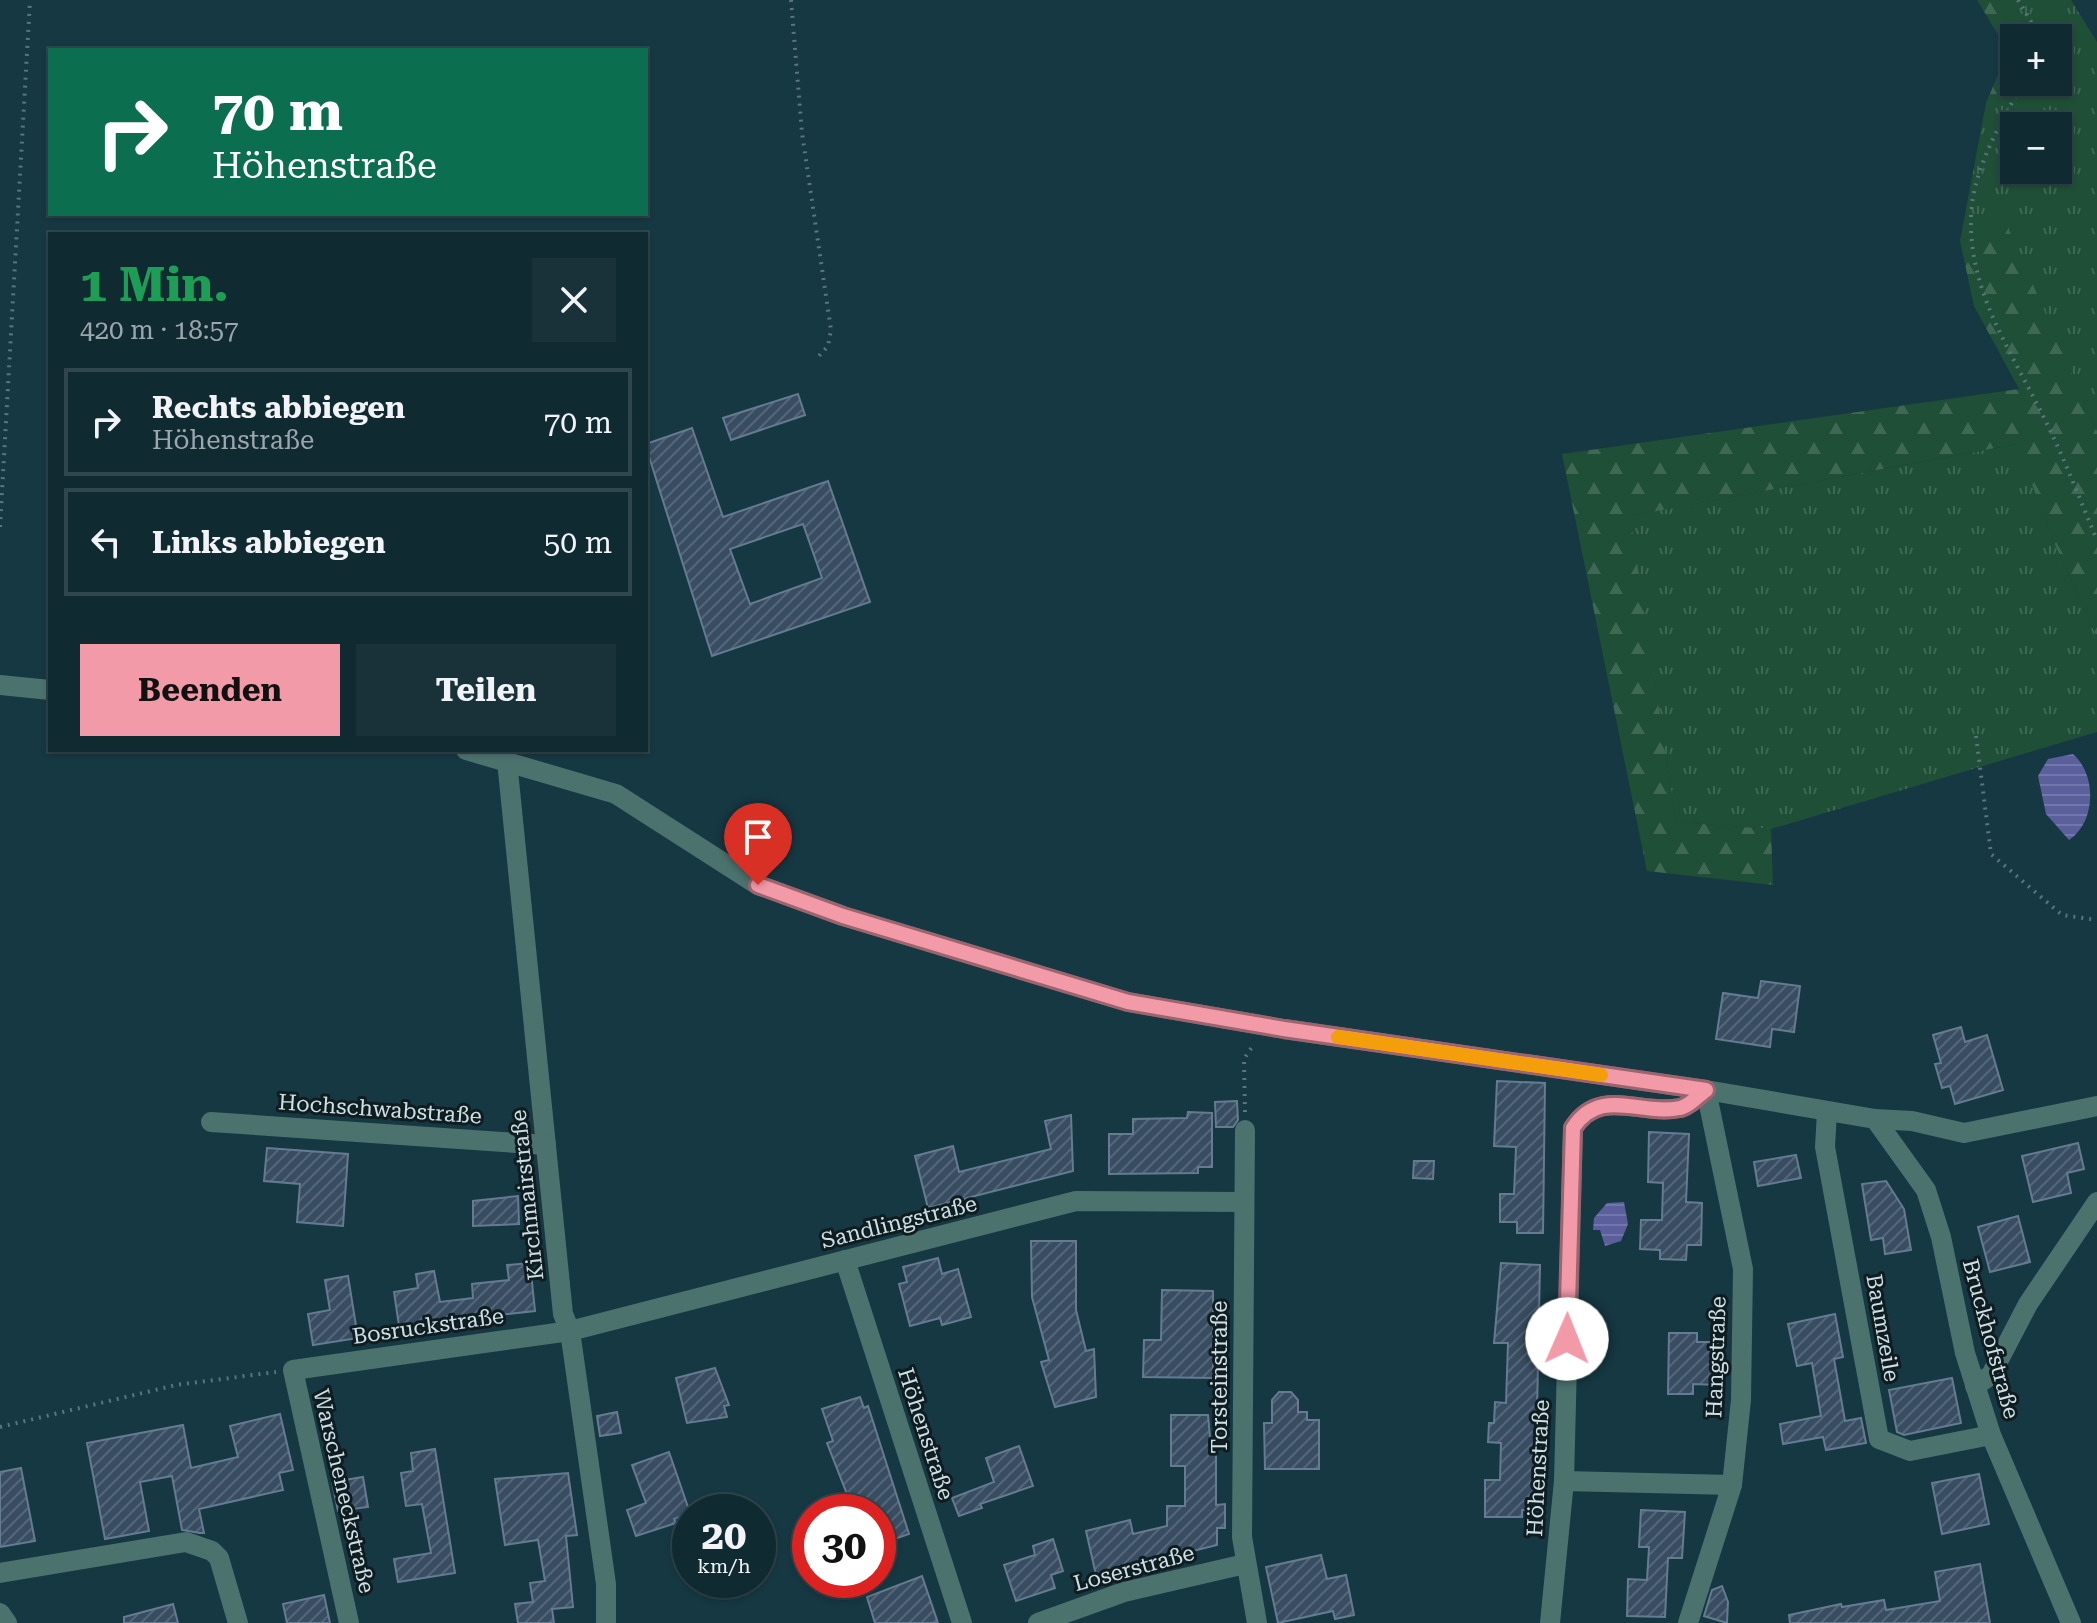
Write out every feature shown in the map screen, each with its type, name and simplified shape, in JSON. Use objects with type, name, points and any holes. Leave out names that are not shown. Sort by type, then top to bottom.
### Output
[{"type":"street","points":[[0,685],[48,690]]},
{"type":"street","points":[[473,752],[616,794],[758,885],[843,916],[1128,1002],[1284,1029],[1706,1090],[1827,1112],[1912,1121],[1973,1133],[2097,1106]]},
{"type":"street","name":"Kirchmairstraße","points":[[507,761],[563,1314],[570,1331],[606,1584],[606,1623]]},
{"type":"street","name":"Höhenstraße","points":[[1550,1623],[1564,1481],[1573,1128],[1583,1113],[1602,1106],[1682,1108],[1706,1090]]},
{"type":"street","name":"Hangstraße","points":[[1688,1623],[1732,1485],[1741,1400],[1743,1269],[1706,1090]]},
{"type":"street","name":"Baumzeile","points":[[1827,1112],[1825,1147],[1879,1439],[1910,1451],[1991,1435]]},
{"type":"street","name":"Bruckhofstraße","points":[[1875,1119],[1914,1171],[1932,1206],[1975,1386],[1991,1435],[2071,1623]]},
{"type":"street","name":"Hochschwabstraße","points":[[211,1122],[546,1145]]},
{"type":"street","name":"Torsteinstraße","points":[[1245,1130],[1245,1564],[1257,1623]]},
{"type":"street","name":"Sandlingstraße","points":[[570,1331],[1076,1201],[1244,1202]]},
{"type":"street","points":[[1975,1386],[1991,1375],[2028,1304],[2097,1202]]},
{"type":"street","name":"Höhenstraße","points":[[845,1260],[962,1623]]},
{"type":"street","name":"Bosruckstraße","points":[[293,1370],[570,1331]]},
{"type":"street","name":"Warscheneckstraße","points":[[293,1370],[349,1623]]},
{"type":"street","points":[[1564,1481],[1732,1485]]},
{"type":"street","points":[[0,1573],[186,1542],[212,1551],[219,1558],[238,1623]]},
{"type":"street","name":"Loserstraße","points":[[1038,1623],[1124,1592],[1245,1564]]},
{"type":"street","points":[[0,1613],[7,1623]]},
{"type":"path","points":[[0,527],[30,0]]},
{"type":"path","points":[[791,0],[802,133],[831,330],[828,346],[818,357]]},
{"type":"path","points":[[2018,0],[2032,24]]},
{"type":"path","points":[[2016,96],[1984,157],[1970,215],[1974,270],[1998,334],[2046,421],[2097,540]]},
{"type":"path","points":[[1976,736],[1991,854],[2062,915],[2097,920]]},
{"type":"path","points":[[1244,1059],[1245,1130]]},
{"type":"path","points":[[0,1427],[176,1385],[293,1370]]},
{"type":"green space","points":[[1977,0],[2011,0],[2027,24],[2000,24],[2000,38]]},
{"type":"green space","points":[[2011,0],[2071,0],[2097,42],[2097,431],[2005,224],[1960,241],[1986,103],[2010,103],[2013,96],[2072,96],[2072,24],[2027,24]]},
{"type":"green space","points":[[2000,70],[2000,96],[2013,96],[2010,103],[1986,103]]},
{"type":"green space","points":[[2006,223],[2097,431],[2097,637],[2052,538],[2017,444],[1630,516],[1676,822],[1771,829],[1773,885],[1647,871],[1562,454],[2019,389],[1974,306],[1960,241]]},
{"type":"green space","points":[[2018,444],[2052,538],[2097,637],[2097,732],[1771,829],[1676,822],[1629,516]]},
{"type":"water","points":[[2073,754],[2086,774],[2090,798],[2084,822],[2069,840],[2046,814],[2038,776],[2048,759]]},
{"type":"water","points":[[1624,1202],[1628,1224],[1621,1241],[1605,1246],[1600,1230],[1593,1230],[1594,1218],[1607,1203]]},
{"type":"building","points":[[798,394],[805,415],[731,440],[723,418]]},
{"type":"building","points":[[692,428],[723,517],[828,481],[870,602],[712,656],[648,453],[648,443]],"holes":[[[803,524],[822,578],[750,604],[730,549]]]},
{"type":"building","points":[[1761,981],[1800,986],[1794,1032],[1772,1029],[1770,1047],[1716,1039],[1723,993],[1758,998]]},
{"type":"building","points":[[1961,1027],[1965,1042],[1987,1035],[2003,1090],[1955,1104],[1950,1086],[1942,1088],[1935,1064],[1941,1063],[1933,1035]]},
{"type":"building","points":[[1497,1081],[1545,1083],[1543,1233],[1517,1233],[1517,1222],[1500,1222],[1500,1194],[1514,1194],[1516,1147],[1494,1146]]},
{"type":"building","points":[[1237,1101],[1238,1120],[1233,1127],[1216,1127],[1215,1102]]},
{"type":"building","points":[[1188,1112],[1212,1113],[1212,1167],[1198,1167],[1198,1173],[1109,1174],[1109,1134],[1133,1134],[1133,1119],[1187,1118]]},
{"type":"building","points":[[1071,1115],[1073,1171],[928,1208],[915,1156],[953,1146],[959,1172],[1051,1149],[1045,1121]]},
{"type":"building","points":[[1649,1132],[1689,1134],[1686,1202],[1702,1203],[1701,1245],[1687,1245],[1686,1260],[1660,1259],[1660,1250],[1640,1249],[1641,1220],[1662,1220],[1663,1183],[1648,1182]]},
{"type":"building","points":[[2078,1143],[2084,1169],[2067,1173],[2071,1193],[2033,1202],[2022,1156]]},
{"type":"building","points":[[267,1148],[348,1154],[343,1226],[297,1222],[300,1184],[264,1181]]},
{"type":"building","points":[[1796,1155],[1801,1178],[1758,1186],[1754,1162]]},
{"type":"building","points":[[1414,1161],[1434,1161],[1433,1179],[1413,1178]]},
{"type":"building","points":[[1886,1181],[1904,1209],[1911,1250],[1885,1254],[1883,1238],[1871,1240],[1862,1184]]},
{"type":"building","points":[[518,1196],[519,1224],[473,1226],[473,1201]]},
{"type":"building","points":[[2018,1216],[2030,1262],[1990,1272],[1978,1227]]},
{"type":"building","points":[[1031,1241],[1076,1241],[1076,1310],[1086,1351],[1094,1349],[1096,1397],[1055,1407],[1041,1362],[1049,1360],[1032,1297]]},
{"type":"building","points":[[938,1258],[942,1274],[958,1269],[971,1317],[942,1325],[940,1318],[910,1326],[899,1284],[907,1282],[903,1267]]},
{"type":"building","points":[[530,1263],[535,1311],[399,1326],[394,1292],[418,1288],[416,1274],[434,1271],[440,1302],[473,1298],[472,1284],[509,1280],[507,1265]]},
{"type":"building","points":[[1501,1263],[1540,1265],[1535,1510],[1522,1510],[1522,1517],[1485,1517],[1485,1480],[1500,1480],[1501,1443],[1488,1442],[1489,1423],[1494,1423],[1495,1402],[1506,1403],[1508,1343],[1494,1343]]},
{"type":"building","points":[[348,1276],[358,1338],[313,1345],[308,1314],[330,1310],[325,1280]]},
{"type":"building","points":[[1162,1290],[1213,1291],[1213,1378],[1143,1377],[1144,1340],[1161,1340]]},
{"type":"building","points":[[1835,1314],[1843,1357],[1834,1359],[1845,1421],[1861,1418],[1866,1443],[1826,1450],[1823,1437],[1783,1444],[1780,1424],[1821,1416],[1812,1363],[1797,1366],[1788,1324]]},
{"type":"building","points":[[1669,1333],[1697,1333],[1697,1342],[1718,1342],[1718,1385],[1693,1384],[1693,1394],[1668,1394]]},
{"type":"building","points":[[715,1368],[729,1405],[724,1406],[727,1417],[687,1423],[676,1378]]},
{"type":"building","points":[[1952,1378],[1961,1423],[1904,1435],[1897,1432],[1889,1390]]},
{"type":"building","points":[[1279,1392],[1291,1392],[1298,1400],[1298,1412],[1307,1412],[1307,1420],[1319,1420],[1319,1469],[1265,1469],[1264,1423],[1272,1423],[1272,1400]]},
{"type":"building","points":[[860,1397],[864,1408],[868,1406],[909,1534],[896,1539],[896,1494],[847,1494],[827,1443],[833,1441],[822,1409]]},
{"type":"building","points":[[617,1412],[621,1433],[600,1436],[597,1416]]},
{"type":"building","points":[[280,1414],[293,1470],[279,1473],[283,1490],[199,1509],[204,1533],[200,1533],[182,1530],[172,1476],[140,1482],[149,1531],[105,1539],[87,1443],[183,1425],[191,1468],[238,1457],[230,1426]]},
{"type":"building","points":[[1171,1415],[1208,1415],[1211,1448],[1216,1448],[1216,1505],[1225,1504],[1225,1528],[1217,1528],[1217,1545],[1096,1575],[1086,1531],[1130,1520],[1133,1534],[1167,1526],[1167,1506],[1185,1506],[1185,1466],[1171,1466]]},
{"type":"building","points":[[1019,1446],[1033,1486],[980,1504],[982,1508],[959,1516],[952,1498],[994,1482],[986,1458]]},
{"type":"building","points":[[435,1449],[455,1573],[398,1582],[394,1559],[431,1553],[422,1504],[406,1506],[401,1473],[413,1471],[411,1453]]},
{"type":"building","points":[[669,1452],[683,1494],[672,1494],[672,1524],[636,1536],[627,1510],[646,1503],[632,1465]]},
{"type":"building","points":[[21,1468],[35,1541],[0,1547],[0,1472]]},
{"type":"building","points":[[568,1473],[577,1535],[566,1536],[573,1607],[552,1609],[554,1623],[518,1623],[515,1604],[533,1602],[530,1583],[545,1581],[538,1540],[505,1545],[495,1479]]},
{"type":"building","points":[[1979,1474],[1989,1524],[1942,1534],[1932,1483]]},
{"type":"building","points":[[363,1477],[368,1507],[338,1511],[332,1482]]},
{"type":"building","points":[[1641,1510],[1685,1512],[1682,1558],[1668,1558],[1665,1617],[1627,1616],[1628,1579],[1647,1580],[1649,1547],[1639,1547]]},
{"type":"building","points":[[1053,1539],[1063,1571],[1051,1575],[1055,1588],[1016,1601],[1004,1565],[1035,1555],[1033,1546]]},
{"type":"building","points":[[1321,1555],[1327,1579],[1346,1575],[1354,1615],[1335,1619],[1333,1611],[1278,1623],[1266,1567]]},
{"type":"building","points":[[1980,1564],[1990,1623],[1790,1623],[1789,1615],[1841,1604],[1842,1607],[1884,1600],[1886,1610],[1940,1601],[1935,1572]]},
{"type":"building","points":[[922,1576],[938,1623],[875,1623],[867,1598],[896,1598],[896,1586]]},
{"type":"building","points":[[1722,1586],[1728,1602],[1727,1623],[1704,1616],[1712,1590]]},
{"type":"building","points":[[324,1595],[330,1623],[287,1623],[283,1604]]},
{"type":"building","points":[[173,1604],[178,1623],[124,1623],[124,1617]]},
{"type":"slow traffic","points":[[1338,1037],[1601,1075]]},
{"type":"route","points":[[758,885],[843,916],[1128,1002],[1284,1029],[1706,1090],[1682,1108],[1602,1106],[1583,1113],[1573,1128],[1567,1339]]}]
